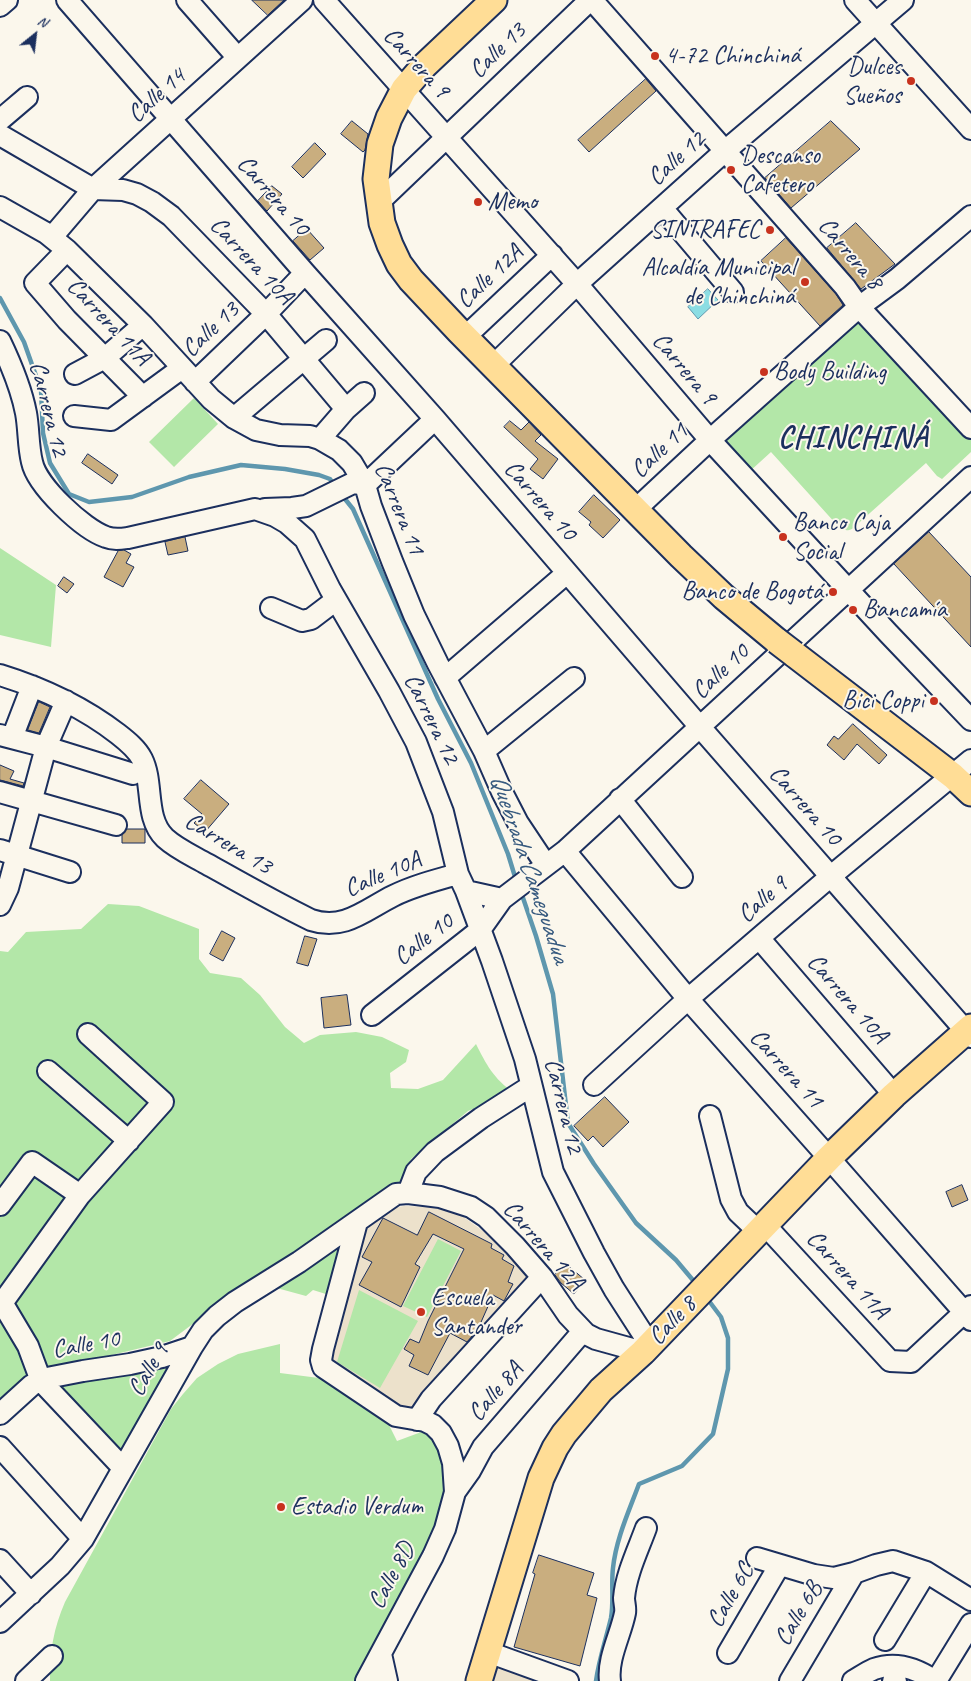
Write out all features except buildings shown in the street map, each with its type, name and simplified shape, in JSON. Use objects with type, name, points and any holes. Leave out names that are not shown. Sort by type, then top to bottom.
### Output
[{"type":"main road","points":[[494,0],[442,47],[404,89],[389,118],[380,144],[376,179],[382,223],[399,264],[411,280],[493,366],[724,597],[786,648],[953,776],[971,793]]},
{"type":"main road","name":"Calle 8","points":[[479,1681],[541,1478],[555,1448],[577,1418],[601,1390],[646,1348],[830,1158],[894,1095],[969,1032]]},
{"type":"street","points":[[0,6],[7,0]]},
{"type":"street","name":"Carrera 10","points":[[67,0],[435,420],[700,727],[969,1032]]},
{"type":"street","points":[[187,0],[238,58]]},
{"type":"street","name":"Calle 14","points":[[52,237],[93,189],[302,0]]},
{"type":"street","name":"Carrera 9","points":[[324,0],[552,255],[710,440],[971,720]]},
{"type":"street","name":"Calle 13","points":[[378,203],[591,0]]},
{"type":"street","name":"Carrera 8","points":[[591,0],[845,287],[859,307],[971,428]]},
{"type":"street","points":[[855,0],[971,130]]},
{"type":"street","name":"Calle 12","points":[[493,366],[577,284],[725,151],[903,0]]},
{"type":"street","points":[[0,120],[27,97]]},
{"type":"street","points":[[0,135],[93,189]]},
{"type":"street","name":"Carrera 10A","points":[[93,189],[123,190],[137,194],[171,216],[266,314],[346,409]]},
{"type":"street","name":"Carrera 11","points":[[0,207],[52,237],[68,250],[211,399],[234,418],[256,430],[280,435],[310,436],[320,439],[340,450],[352,463],[414,615],[484,751],[518,823],[538,872]]},
{"type":"street","points":[[662,208],[733,292]]},
{"type":"street","name":"Calle 11","points":[[635,510],[710,440],[859,307],[897,279],[971,216]]},
{"type":"street","name":"Carrera 11A","points":[[68,250],[35,283],[67,320],[143,397]]},
{"type":"street","name":"Calle 12A","points":[[465,337],[552,255]]},
{"type":"street","name":"Calle 13","points":[[74,416],[111,420],[143,397],[189,375],[266,314],[305,273]]},
{"type":"street","points":[[75,374],[105,358],[143,326]]},
{"type":"street","points":[[234,418],[326,340]]},
{"type":"street","name":"Carrera 12","points":[[0,341],[19,384],[26,412],[32,463],[48,489],[70,513],[91,530],[115,540],[255,509],[275,516],[287,523],[305,539],[336,600],[389,691],[416,742],[442,812],[462,883],[524,1060],[553,1172],[594,1253],[646,1348]]},
{"type":"street","points":[[320,439],[346,409],[364,393]]},
{"type":"street","points":[[255,509],[306,506],[332,492],[359,484],[435,420]]},
{"type":"street","name":"Calle 10","points":[[372,1015],[480,930],[507,895],[564,851],[971,477]]},
{"type":"street","points":[[445,678],[567,573]]},
{"type":"street","points":[[271,608],[302,621],[311,618],[336,600]]},
{"type":"street","name":"Carrera 13","points":[[0,675],[32,686],[90,714],[136,750],[142,759],[153,814],[158,829],[164,838],[292,911],[311,920],[329,924]]},
{"type":"street","points":[[484,751],[574,678]]},
{"type":"street","points":[[32,686],[6,737],[134,774]]},
{"type":"street","points":[[0,905],[8,888],[8,853],[32,802],[46,748],[66,701]]},
{"type":"street","name":"Calle 9","points":[[594,1084],[831,876],[971,760]]},
{"type":"street","points":[[0,792],[116,825]]},
{"type":"street","points":[[620,799],[682,877]]},
{"type":"street","name":"Carrera 11","points":[[564,851],[688,1000],[969,1313]]},
{"type":"street","points":[[8,853],[70,872]]},
{"type":"street","name":"Calle 10","points":[[462,883],[507,895]]},
{"type":"street","name":"Calle 10A","points":[[329,924],[360,915],[392,896],[420,885],[462,883]]},
{"type":"street","name":"Carrera 10A","points":[[760,938],[894,1095]]},
{"type":"street","points":[[88,1034],[164,1102],[80,1195],[1,1301],[28,1346],[41,1380],[123,1468]]},
{"type":"street","points":[[48,1071],[129,1141]]},
{"type":"street","points":[[402,1194],[416,1172],[435,1152],[481,1118],[530,1086]]},
{"type":"street","name":"Carrera 11A","points":[[710,1116],[731,1200],[738,1212],[762,1228],[890,1361],[911,1362],[969,1313]]},
{"type":"street","points":[[0,1205],[32,1162],[80,1195]]},
{"type":"street","name":"Calle 9","points":[[0,1622],[60,1566],[83,1539],[203,1330],[235,1302],[402,1194]]},
{"type":"street","name":"Carrera 12A","points":[[402,1194],[440,1197],[471,1207],[486,1217],[515,1246],[542,1277],[568,1315],[583,1331],[596,1339],[646,1348]]},
{"type":"street","points":[[357,1222],[322,1349],[323,1367],[396,1416],[425,1421],[433,1425],[441,1433],[448,1446],[453,1463],[455,1492]]},
{"type":"street","points":[[417,1420],[431,1399],[542,1277]]},
{"type":"street","name":"Calle 8A","points":[[455,1492],[470,1472],[483,1448],[583,1331]]},
{"type":"street","name":"Calle 10","points":[[0,1414],[32,1385],[46,1378],[130,1364],[162,1357],[192,1347]]},
{"type":"street","points":[[0,1447],[83,1539]]},
{"type":"street","name":"Calle 8D","points":[[366,1681],[434,1556],[445,1530],[455,1492]]},
{"type":"street","points":[[610,1681],[609,1676],[616,1643],[626,1611],[624,1598],[629,1573],[646,1528]]},
{"type":"street","points":[[758,1558],[814,1575],[834,1578],[876,1565],[893,1562],[926,1572],[971,1600]]},
{"type":"street","points":[[0,1560],[31,1594]]},
{"type":"street","name":"Calle 6C","points":[[728,1653],[780,1566]]},
{"type":"street","points":[[885,1640],[926,1572]]},
{"type":"street","name":"Calle 6B","points":[[790,1681],[854,1573]]},
{"type":"street","points":[[853,1681],[873,1669],[899,1666],[912,1668],[935,1681],[971,1624]]},
{"type":"street","points":[[488,1652],[568,1681]]},
{"type":"street","points":[[381,1654],[386,1681]]},
{"type":"street","points":[[26,1681],[52,1656]]},
{"type":"shaded area","name":"Escuela Santander","points":[[404,1206],[435,1207],[461,1215],[487,1234],[532,1279],[424,1401],[408,1412],[327,1359],[363,1227],[387,1209]]},
{"type":"shaded area","points":[[487,1660],[558,1681],[481,1681]]},
{"type":"green space","points":[[860,318],[969,434],[971,438],[971,452],[942,479],[926,463],[852,529],[845,530],[837,525],[771,452],[749,472],[723,445],[723,436],[751,407],[760,410],[782,390],[780,379]]},
{"type":"green space","points":[[194,398],[218,424],[174,467],[149,442]]},
{"type":"green space","points":[[0,548],[56,585],[51,647],[0,635]]},
{"type":"green space","points":[[108,904],[139,906],[199,929],[199,959],[210,973],[241,978],[260,995],[285,1027],[304,1043],[320,1035],[356,1032],[382,1037],[409,1050],[406,1062],[390,1073],[391,1088],[418,1089],[443,1080],[476,1044],[491,1071],[513,1092],[468,1111],[411,1159],[403,1187],[202,1317],[170,1341],[41,1372],[0,1404],[0,951],[8,952],[26,932],[81,929]]},
{"type":"green space","points":[[345,1238],[329,1295],[313,1290],[306,1296],[273,1287]]},
{"type":"green space","points":[[438,1239],[461,1251],[427,1317],[403,1306]]},
{"type":"green space","points":[[359,1290],[418,1321],[380,1388],[337,1362]]},
{"type":"green space","name":"Estadio Verdum","points":[[280,1344],[280,1373],[319,1378],[337,1385],[385,1417],[397,1441],[432,1428],[439,1442],[446,1477],[444,1517],[356,1681],[50,1681],[50,1660],[53,1640],[65,1602],[171,1409],[197,1378],[218,1364],[238,1354]]},
{"type":"green space","points":[[174,1362],[124,1456],[57,1384]]},
{"type":"water","points":[[708,289],[718,300],[698,319],[688,307]]},
{"type":"waterway","name":"Quebrada Cameguadua","points":[[0,298],[24,342],[41,390],[43,433],[50,463],[69,494],[89,502],[132,497],[189,477],[241,465],[285,469],[319,475],[330,479],[335,486]]},
{"type":"waterway","name":"Quebrada Cameguadua","points":[[341,494],[353,509],[438,699],[471,763],[508,854],[516,880]]},
{"type":"waterway","name":"Quebrada Cameguadua","points":[[521,892],[553,994],[568,1123],[594,1164],[636,1223],[676,1260],[697,1285]]},
{"type":"waterway","name":"Quebrada Cameguadua","points":[[596,1681],[611,1618],[612,1574],[617,1546],[639,1484],[682,1466],[713,1434],[728,1369],[728,1338],[721,1317],[706,1297]]},
{"type":"place","name":"4-72 Chinchiná","points":[[655,56]]},
{"type":"place","name":"Dulces Sueños","points":[[911,81]]},
{"type":"place","name":"Descanso Cafetero","points":[[731,170]]},
{"type":"place","name":"Memo","points":[[478,202]]},
{"type":"place","name":"SINTRAFEC","points":[[770,230]]},
{"type":"place","name":"Alcaldía Municipal de Chinchiná","points":[[805,282]]},
{"type":"place","name":"Body Building","points":[[764,372]]},
{"type":"place","name":"Banco Caja Social","points":[[783,537]]},
{"type":"place","name":"Banco de Bogotá","points":[[833,592]]},
{"type":"place","name":"Bancamía","points":[[853,610]]},
{"type":"place","name":"Bici Coppi","points":[[934,701]]},
{"type":"place","name":"Escuela Santander","points":[[421,1312]]},
{"type":"place","name":"Estadio Verdum","points":[[281,1507]]},
{"type":"district","name":"CHINCHINÁ","points":[[853,439]]}]
